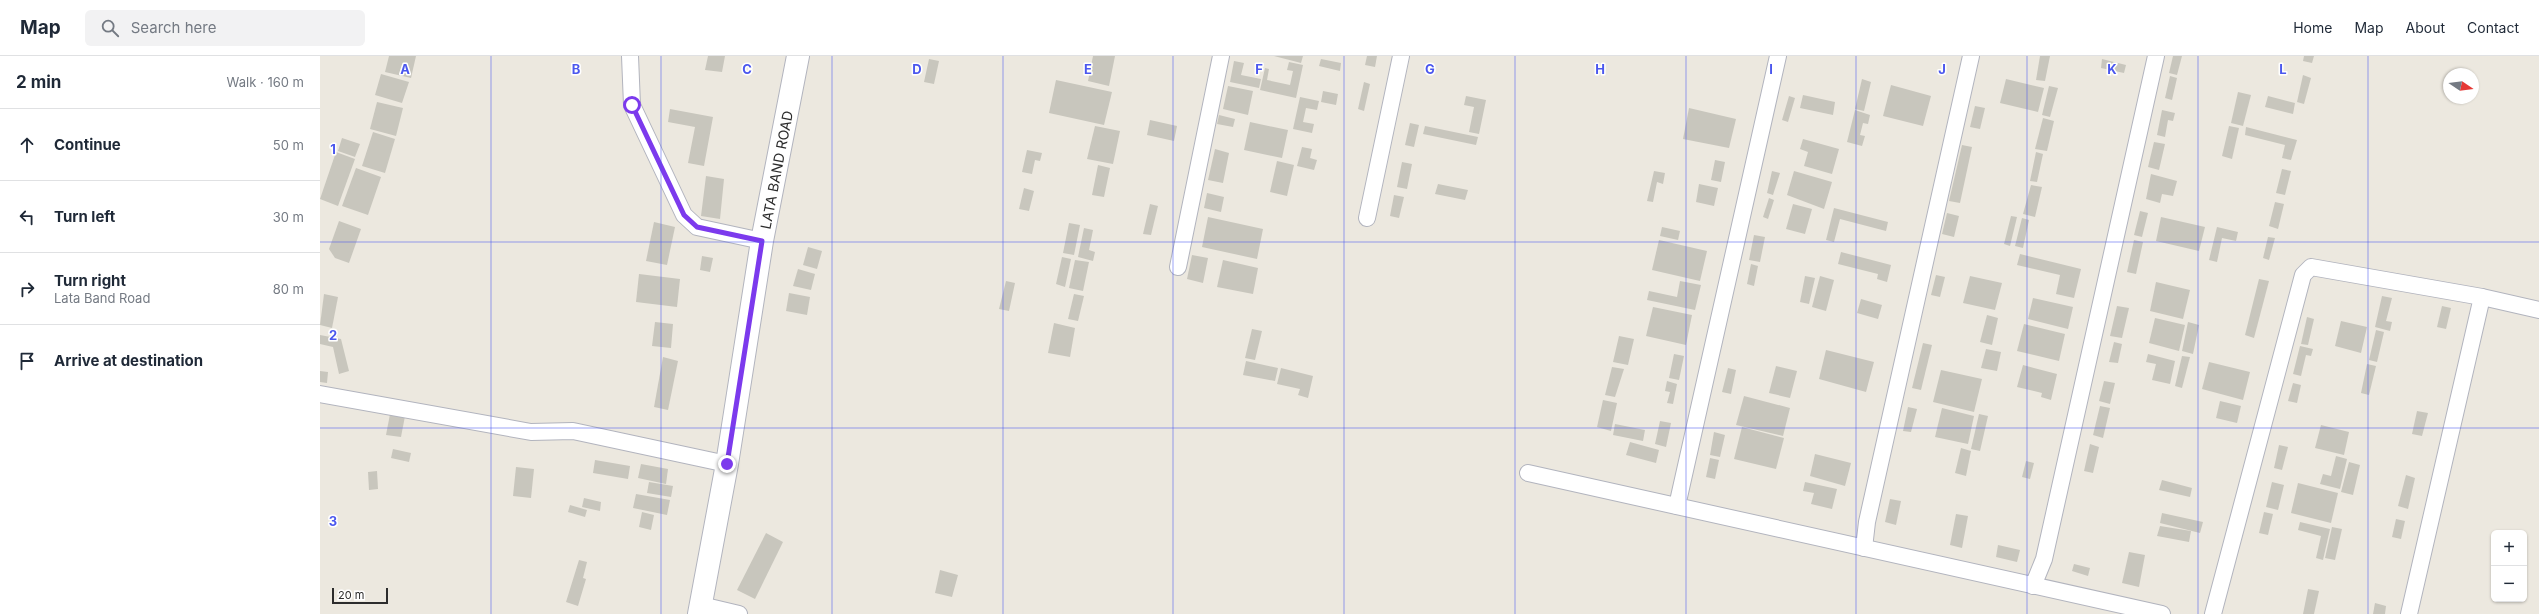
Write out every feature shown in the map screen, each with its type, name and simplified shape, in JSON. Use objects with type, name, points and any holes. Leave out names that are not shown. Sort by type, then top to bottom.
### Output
[{"type":"main road","name":"LATA BAND ROAD","points":[[700,610],[727,464],[762,241],[798,56]]},
{"type":"street","points":[[630,56],[632,105],[684,215],[697,227],[762,241]]},
{"type":"street","points":[[1178,267],[1221,56]]},
{"type":"street","points":[[1367,218],[1401,56]]},
{"type":"street","points":[[1677,506],[1778,56]]},
{"type":"street","points":[[1864,548],[1867,522],[1971,56]]},
{"type":"street","points":[[2033,586],[2044,559],[2156,56]]},
{"type":"street","points":[[2213,614],[2303,275],[2311,267],[2323,267],[2482,297],[2539,310]]},
{"type":"street","points":[[2409,614],[2482,297]]},
{"type":"street","points":[[320,394],[531,432],[573,431],[727,464]]},
{"type":"street","points":[[1528,473],[2162,614]]},
{"type":"street","points":[[700,610],[739,614]]},
{"type":"building","points":[[389,56],[416,56],[411,78],[385,72]]},
{"type":"building","points":[[708,56],[725,56],[722,72],[705,70]]},
{"type":"building","points":[[1093,56],[1115,56],[1109,86],[1088,81]]},
{"type":"building","points":[[1274,56],[1303,56],[1301,63]]},
{"type":"building","points":[[1367,56],[1377,56],[1375,67],[1365,65]]},
{"type":"building","points":[[2040,56],[2050,56],[2045,81],[2036,80]]},
{"type":"building","points":[[2173,56],[2182,56],[2177,75],[2169,73]]},
{"type":"building","points":[[2304,56],[2314,56],[2312,63],[2303,61]]},
{"type":"building","points":[[929,59],[939,61],[934,84],[924,82]]},
{"type":"building","points":[[1321,59],[1341,63],[1340,71],[1319,66]]},
{"type":"building","points":[[2102,59],[2126,65],[2124,73],[2101,68]]},
{"type":"building","points":[[1234,61],[1244,63],[1241,75],[1261,79],[1259,88],[1230,82]]},
{"type":"building","points":[[1289,62],[1303,65],[1296,98],[1260,90],[1265,68],[1269,69],[1267,80],[1290,85],[1293,71],[1287,70]]},
{"type":"building","points":[[381,74],[409,82],[402,103],[375,95]]},
{"type":"building","points":[[2303,75],[2311,78],[2304,104],[2297,102]]},
{"type":"building","points":[[2170,76],[2177,78],[2172,100],[2165,98]]},
{"type":"building","points":[[1862,79],[1871,82],[1864,111],[1855,109]]},
{"type":"building","points":[[2006,79],[2044,88],[2038,112],[2000,103]]},
{"type":"building","points":[[1056,80],[1112,92],[1104,125],[1049,113]]},
{"type":"building","points":[[1364,82],[1370,84],[1364,111],[1358,109]]},
{"type":"building","points":[[1891,85],[1931,96],[1923,126],[1883,116]]},
{"type":"building","points":[[1228,86],[1253,91],[1248,115],[1223,109]]},
{"type":"building","points":[[2049,86],[2058,88],[2050,117],[2042,115]]},
{"type":"building","points":[[1323,91],[1338,94],[1336,105],[1321,102]]},
{"type":"building","points":[[2238,92],[2251,95],[2243,126],[2231,123]]},
{"type":"building","points":[[1803,95],[1835,102],[1833,115],[1800,108]]},
{"type":"building","points":[[1466,96],[1486,100],[1479,134],[1469,132],[1474,107],[1464,105]]},
{"type":"building","points":[[1789,96],[1795,98],[1788,122],[1782,120]]},
{"type":"building","points":[[2268,96],[2295,103],[2293,114],[2265,107]]},
{"type":"building","points":[[1300,97],[1319,101],[1317,110],[1306,108],[1303,122],[1314,124],[1312,133],[1293,129]]},
{"type":"building","points":[[377,102],[403,108],[396,136],[370,129]]},
{"type":"building","points":[[1975,106],[1985,108],[1980,129],[1970,127]]},
{"type":"building","points":[[1689,108],[1736,119],[1729,148],[1683,139]]},
{"type":"building","points":[[670,109],[713,117],[704,166],[688,163],[695,127],[668,122]]},
{"type":"building","points":[[1855,110],[1870,115],[1868,124],[1863,123],[1860,135],[1865,136],[1862,146],[1847,142]]},
{"type":"building","points":[[2162,110],[2175,113],[2173,121],[2168,120],[2165,137],[2157,135]]},
{"type":"building","points":[[1219,115],[1235,119],[1233,127],[1217,124]]},
{"type":"building","points":[[2043,118],[2054,121],[2047,151],[2035,149]]},
{"type":"building","points":[[1150,120],[1177,126],[1174,141],[1147,135]]},
{"type":"building","points":[[1250,122],[1288,130],[1282,158],[1244,150]]},
{"type":"building","points":[[1410,123],[1419,125],[1414,147],[1405,145]]},
{"type":"building","points":[[1095,126],[1120,131],[1113,164],[1087,159]]},
{"type":"building","points":[[1425,126],[1478,137],[1476,145],[1423,134]]},
{"type":"building","points":[[2229,126],[2239,128],[2232,159],[2222,156]]},
{"type":"building","points":[[2246,127],[2297,140],[2291,160],[2282,158],[2285,145],[2245,135]]},
{"type":"building","points":[[373,132],[395,139],[385,173],[362,166]]},
{"type":"building","points":[[342,138],[360,144],[355,157],[338,151]]},
{"type":"building","points":[[1803,139],[1839,149],[1832,174],[1804,166],[1808,152],[1800,149]]},
{"type":"building","points":[[2154,142],[2165,144],[2159,170],[2148,167]]},
{"type":"building","points":[[1962,145],[1972,147],[1960,203],[1949,201]]},
{"type":"building","points":[[1302,147],[1312,149],[1310,158],[1317,160],[1314,170],[1297,166]]},
{"type":"building","points":[[1215,149],[1229,153],[1223,183],[1208,180]]},
{"type":"building","points":[[1027,150],[1042,153],[1040,161],[1035,160],[1032,174],[1022,172]]},
{"type":"building","points":[[336,152],[355,159],[338,206],[320,199]]},
{"type":"building","points":[[2036,152],[2043,154],[2037,182],[2030,181]]},
{"type":"building","points":[[1715,160],[1725,162],[1721,182],[1711,180]]},
{"type":"building","points":[[1277,161],[1294,165],[1287,196],[1270,192]]},
{"type":"building","points":[[1402,162],[1412,164],[1407,189],[1397,187]]},
{"type":"building","points":[[1098,165],[1110,168],[1104,197],[1092,195]]},
{"type":"building","points":[[356,168],[381,177],[368,215],[342,206]]},
{"type":"building","points":[[2282,169],[2291,171],[2285,195],[2276,193]]},
{"type":"building","points":[[1654,171],[1665,173],[1663,184],[1657,182],[1653,202],[1647,201]]},
{"type":"building","points":[[1772,171],[1780,173],[1773,195],[1767,193]]},
{"type":"building","points":[[1794,171],[1832,182],[1824,209],[1787,195]]},
{"type":"building","points":[[2151,174],[2177,181],[2173,196],[2162,194],[2160,203],[2146,199]]},
{"type":"building","points":[[706,176],[724,179],[720,219],[701,216]]},
{"type":"building","points":[[1438,184],[1468,190],[1465,200],[1435,194]]},
{"type":"building","points":[[1699,184],[1718,188],[1714,206],[1696,202]]},
{"type":"building","points":[[2031,185],[2042,187],[2035,217],[2023,214]]},
{"type":"building","points":[[1024,188],[1034,191],[1029,211],[1019,209]]},
{"type":"building","points":[[1207,193],[1224,197],[1221,212],[1204,208]]},
{"type":"building","points":[[1394,195],[1404,197],[1399,218],[1390,216]]},
{"type":"building","points":[[1769,198],[1774,200],[1768,219],[1763,217]]},
{"type":"building","points":[[2275,202],[2284,204],[2278,229],[2269,226]]},
{"type":"building","points":[[1150,204],[1158,206],[1151,235],[1143,234]]},
{"type":"building","points":[[1793,204],[1812,209],[1805,234],[1786,229]]},
{"type":"building","points":[[1834,208],[1888,222],[1886,231],[1840,219],[1834,242],[1826,240]]},
{"type":"building","points":[[2140,211],[2148,213],[2142,237],[2134,235]]},
{"type":"building","points":[[1947,213],[1959,216],[1954,237],[1942,234]]},
{"type":"building","points":[[2011,216],[2017,217],[2010,246],[2004,244]]},
{"type":"building","points":[[1208,217],[1263,229],[1257,259],[1202,247]]},
{"type":"building","points":[[2161,217],[2205,227],[2199,251],[2156,241]]},
{"type":"building","points":[[2022,218],[2029,220],[2023,248],[2015,246]]},
{"type":"building","points":[[339,221],[361,229],[349,263],[335,258],[329,249]]},
{"type":"building","points":[[654,222],[675,227],[667,265],[646,261]]},
{"type":"building","points":[[1069,223],[1080,225],[1074,255],[1063,253]]},
{"type":"building","points":[[1662,227],[1680,231],[1678,240],[1660,236]]},
{"type":"building","points":[[2217,227],[2238,232],[2236,241],[2222,238],[2217,262],[2209,260]]},
{"type":"building","points":[[1084,228],[1093,230],[1089,250],[1095,252],[1093,261],[1078,257]]},
{"type":"building","points":[[1754,235],[1765,237],[1760,262],[1749,260]]},
{"type":"building","points":[[2268,237],[2275,238],[2269,260],[2263,258]]},
{"type":"building","points":[[1659,240],[1707,251],[1700,281],[1652,270]]},
{"type":"building","points":[[2134,240],[2143,242],[2136,274],[2127,272]]},
{"type":"building","points":[[808,247],[822,251],[817,269],[803,265]]},
{"type":"building","points":[[1841,252],[1891,265],[1887,282],[1877,279],[1878,274],[1838,264]]},
{"type":"building","points":[[2020,254],[2081,269],[2074,298],[2056,294],[2060,275],[2017,265]]},
{"type":"building","points":[[1192,255],[1208,258],[1203,283],[1187,279]]},
{"type":"building","points":[[702,256],[713,258],[710,272],[700,270]]},
{"type":"building","points":[[1062,257],[1071,259],[1065,287],[1056,284]]},
{"type":"building","points":[[1075,260],[1089,262],[1083,291],[1069,288]]},
{"type":"building","points":[[1223,260],[1258,268],[1253,294],[1217,287]]},
{"type":"building","points":[[1751,264],[1758,266],[1754,286],[1747,284]]},
{"type":"building","points":[[798,269],[815,274],[811,290],[793,286]]},
{"type":"building","points":[[639,274],[680,279],[677,307],[636,302]]},
{"type":"building","points":[[1936,275],[1945,277],[1940,297],[1931,295]]},
{"type":"building","points":[[1805,276],[1815,278],[1809,304],[1800,302]]},
{"type":"building","points":[[1820,276],[1834,280],[1826,311],[1812,307]]},
{"type":"building","points":[[1970,276],[2002,283],[1995,310],[1963,303]]},
{"type":"building","points":[[2259,279],[2269,281],[2254,338],[2245,335]]},
{"type":"building","points":[[1006,281],[1015,283],[1009,311],[999,309]]},
{"type":"building","points":[[1680,281],[1701,285],[1695,310],[1647,300],[1649,291],[1677,297]]},
{"type":"building","points":[[2156,282],[2190,290],[2183,319],[2150,311]]},
{"type":"building","points":[[789,293],[810,297],[807,315],[786,311]]},
{"type":"building","points":[[324,294],[338,297],[332,328],[320,325]]},
{"type":"building","points":[[1074,294],[1084,296],[1078,321],[1068,319]]},
{"type":"building","points":[[2382,296],[2392,298],[2386,321],[2392,322],[2390,331],[2375,327]]},
{"type":"building","points":[[2033,298],[2073,307],[2068,329],[2028,319]]},
{"type":"building","points":[[1861,299],[1882,305],[1878,319],[1857,313]]},
{"type":"building","points":[[2117,306],[2129,308],[2122,338],[2110,336]]},
{"type":"building","points":[[2442,306],[2451,308],[2446,329],[2437,327]]},
{"type":"building","points":[[1653,307],[1692,315],[1686,345],[1646,336]]},
{"type":"building","points":[[1987,315],[1998,318],[1992,345],[1980,342]]},
{"type":"building","points":[[2307,317],[2314,319],[2308,345],[2301,344]]},
{"type":"building","points":[[2155,318],[2185,325],[2179,351],[2149,343]]},
{"type":"building","points":[[2341,321],[2367,327],[2361,353],[2335,346]]},
{"type":"building","points":[[655,322],[673,324],[671,348],[652,346]]},
{"type":"building","points":[[2188,322],[2199,325],[2193,354],[2182,351]]},
{"type":"building","points":[[1054,323],[1075,328],[1070,357],[1048,353]]},
{"type":"building","points":[[2024,324],[2065,334],[2059,361],[2017,351]]},
{"type":"building","points":[[1252,329],[1262,331],[1255,360],[1245,358]]},
{"type":"building","points":[[2376,330],[2384,332],[2377,362],[2369,360]]},
{"type":"building","points":[[320,335],[341,339],[349,371],[339,374],[333,347],[320,344]]},
{"type":"building","points":[[1619,336],[1634,339],[1628,365],[1613,362]]},
{"type":"building","points":[[2114,342],[2122,344],[2118,363],[2109,362]]},
{"type":"building","points":[[1923,343],[1932,345],[1921,390],[1912,388]]},
{"type":"building","points":[[2300,346],[2313,349],[2311,356],[2306,355],[2301,376],[2293,374]]},
{"type":"building","points":[[1986,349],[2001,352],[1997,371],[1981,368]]},
{"type":"building","points":[[1826,350],[1874,362],[1866,392],[1819,379]]},
{"type":"building","points":[[1674,354],[1684,356],[1679,380],[1669,378]]},
{"type":"building","points":[[2148,354],[2175,361],[2170,384],[2152,380],[2156,364],[2146,362]]},
{"type":"building","points":[[2182,356],[2190,357],[2182,388],[2175,386]]},
{"type":"building","points":[[663,357],[678,361],[668,410],[654,407]]},
{"type":"building","points":[[1246,361],[1278,368],[1275,381],[1243,375]]},
{"type":"building","points":[[2209,362],[2250,372],[2243,400],[2202,389]]},
{"type":"building","points":[[2367,364],[2376,366],[2369,395],[2361,393]]},
{"type":"building","points":[[2023,365],[2057,374],[2051,400],[2041,397],[2042,393],[2017,387]]},
{"type":"building","points":[[1776,366],[1797,371],[1790,398],[1769,393]]},
{"type":"building","points":[[1612,367],[1624,369],[1615,397],[1605,395]]},
{"type":"building","points":[[1281,368],[1313,376],[1308,398],[1298,395],[1300,389],[1277,384]]},
{"type":"building","points":[[1728,368],[1736,370],[1731,394],[1722,392]]},
{"type":"building","points":[[1941,370],[1982,379],[1974,412],[1933,402]]},
{"type":"building","points":[[320,371],[328,372],[327,383],[320,382]]},
{"type":"building","points":[[1667,381],[1677,384],[1673,404],[1667,403],[1670,392],[1665,391]]},
{"type":"building","points":[[2104,381],[2115,383],[2110,404],[2099,401]]},
{"type":"building","points":[[2293,383],[2301,385],[2297,403],[2288,401]]},
{"type":"building","points":[[1744,396],[1790,408],[1783,436],[1736,425]]},
{"type":"building","points":[[1603,400],[1617,403],[1611,431],[1597,427]]},
{"type":"building","points":[[2220,401],[2241,406],[2237,423],[2216,418]]},
{"type":"building","points":[[2100,406],[2110,408],[2103,438],[2093,435]]},
{"type":"building","points":[[1908,407],[1917,409],[1911,432],[1903,431]]},
{"type":"building","points":[[1942,408],[1974,416],[1968,444],[1935,437]]},
{"type":"building","points":[[2417,411],[2428,413],[2422,436],[2412,434]]},
{"type":"building","points":[[390,414],[405,416],[401,437],[386,435]]},
{"type":"building","points":[[1979,414],[1988,416],[1980,451],[1971,449]]},
{"type":"building","points":[[1660,421],[1671,423],[1666,447],[1655,444]]},
{"type":"building","points":[[1615,424],[1645,430],[1643,441],[1613,435]]},
{"type":"building","points":[[2321,425],[2349,432],[2344,455],[2315,448]]},
{"type":"building","points":[[1742,427],[1784,438],[1776,469],[1734,459]]},
{"type":"building","points":[[1714,432],[1725,435],[1720,457],[1710,455]]},
{"type":"building","points":[[1630,442],[1659,450],[1656,463],[1626,455]]},
{"type":"building","points":[[2090,444],[2099,447],[2093,473],[2084,471]]},
{"type":"building","points":[[2279,445],[2288,447],[2282,470],[2274,468]]},
{"type":"building","points":[[1961,448],[1971,451],[1966,476],[1955,473]]},
{"type":"building","points":[[393,449],[411,453],[409,462],[391,458]]},
{"type":"building","points":[[1815,454],[1851,463],[1845,486],[1810,476]]},
{"type":"building","points":[[2336,456],[2347,459],[2340,489],[2320,484],[2323,474],[2331,476]]},
{"type":"building","points":[[1710,458],[1719,460],[1715,479],[1706,477]]},
{"type":"building","points":[[595,460],[630,466],[628,479],[593,473]]},
{"type":"building","points":[[2026,461],[2034,463],[2030,479],[2022,477]]},
{"type":"building","points":[[2349,462],[2360,465],[2353,495],[2341,492]]},
{"type":"building","points":[[641,464],[668,469],[666,484],[638,478]]},
{"type":"building","points":[[516,467],[534,469],[531,498],[513,496]]},
{"type":"building","points":[[377,471],[378,489],[369,490],[368,472]]},
{"type":"building","points":[[2406,475],[2415,478],[2408,509],[2398,506]]},
{"type":"building","points":[[2162,480],[2192,488],[2190,497],[2159,490]]},
{"type":"building","points":[[649,482],[673,486],[671,497],[647,493]]},
{"type":"building","points":[[1805,482],[1837,489],[1832,509],[1811,504],[1814,493],[1803,491]]},
{"type":"building","points":[[2272,482],[2284,485],[2278,510],[2266,507]]},
{"type":"building","points":[[2298,483],[2338,493],[2331,523],[2291,513]]},
{"type":"building","points":[[636,494],[670,500],[667,515],[633,508]]},
{"type":"building","points":[[584,498],[601,502],[600,511],[582,507]]},
{"type":"building","points":[[1890,499],[1901,501],[1896,525],[1885,522]]},
{"type":"building","points":[[570,505],[587,510],[585,517],[568,512]]},
{"type":"building","points":[[642,512],[654,515],[651,530],[639,527]]},
{"type":"building","points":[[2264,512],[2273,514],[2268,535],[2259,533]]},
{"type":"building","points":[[2162,513],[2203,522],[2200,533],[2160,523]]},
{"type":"building","points":[[1956,514],[1968,516],[1962,548],[1950,545]]},
{"type":"building","points":[[2396,519],[2405,521],[2401,539],[2392,537]]},
{"type":"building","points":[[2300,522],[2330,529],[2323,560],[2316,558],[2321,536],[2298,530]]},
{"type":"building","points":[[2160,526],[2191,531],[2189,542],[2157,536]]},
{"type":"building","points":[[2332,527],[2342,529],[2335,560],[2325,558]]},
{"type":"building","points":[[766,533],[783,542],[755,599],[737,590]]},
{"type":"building","points":[[1998,545],[2020,550],[2017,562],[1996,557]]},
{"type":"building","points":[[2129,552],[2145,555],[2139,587],[2122,583]]},
{"type":"building","points":[[579,560],[587,562],[583,578],[586,579],[578,606],[566,602]]},
{"type":"building","points":[[2074,564],[2090,568],[2088,576],[2072,571]]},
{"type":"building","points":[[940,570],[958,575],[952,597],[935,593]]},
{"type":"building","points":[[2308,589],[2319,591],[2314,614],[2303,614]]},
{"type":"building","points":[[2375,603],[2386,606],[2385,614],[2373,614]]},
{"type":"route","points":[[632,105],[684,215],[690,222],[697,227],[762,241],[727,464]]}]
